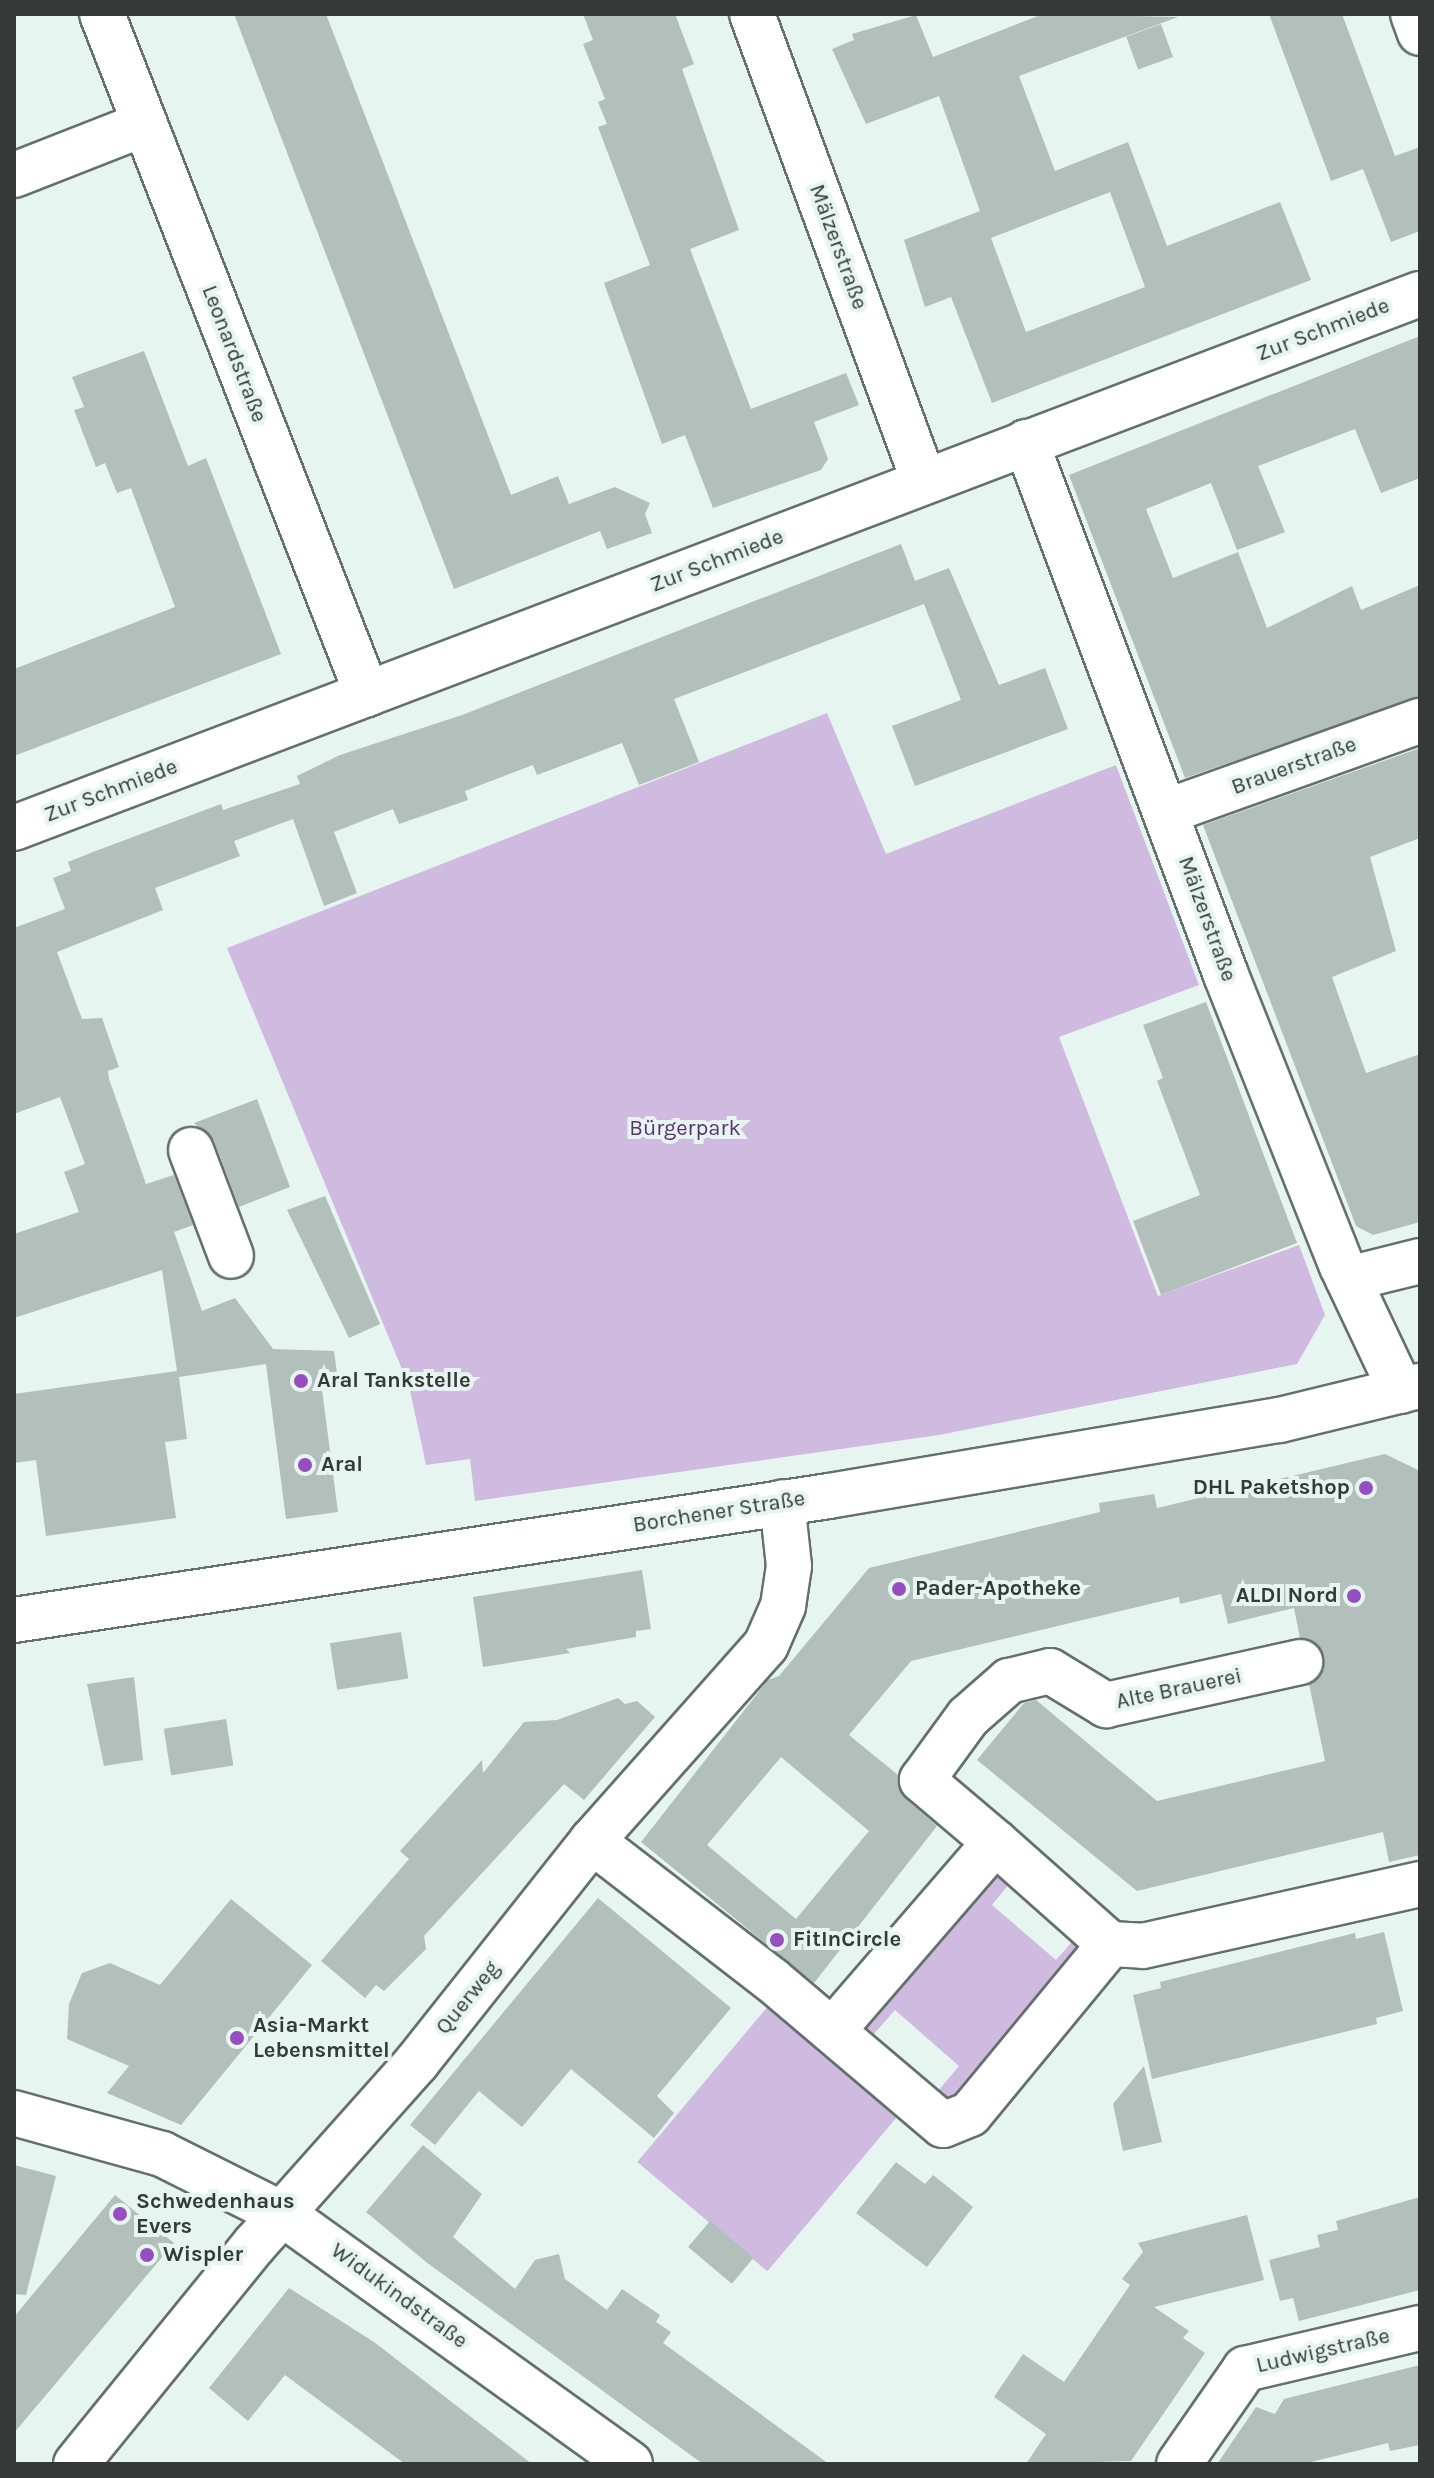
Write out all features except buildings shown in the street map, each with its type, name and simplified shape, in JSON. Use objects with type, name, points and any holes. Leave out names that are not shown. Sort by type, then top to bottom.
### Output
[{"type":"street","name":"Leonardstraße","points":[[102,14],[367,694]]},
{"type":"street","name":"Mälzerstraße","points":[[752,14],[924,481]]},
{"type":"street","points":[[1413,14],[1420,33]]},
{"type":"street","points":[[14,175],[144,124]]},
{"type":"street","name":"Zur Schmiede","points":[[14,828],[1420,294]]},
{"type":"street","name":"Mälzerstraße","points":[[1026,442],[1348,1279],[1410,1388]]},
{"type":"street","name":"Brauerstraße","points":[[1168,811],[1420,721]]},
{"type":"street","points":[[191,1150],[231,1256]]},
{"type":"street","points":[[1348,1279],[1420,1261]]},
{"type":"street","name":"Borchener Straße","points":[[14,1620],[782,1502],[1280,1420],[1410,1388]]},
{"type":"street","name":"Querweg","points":[[76,2464],[284,2215],[417,2062],[592,1841],[766,1645],[783,1606],[789,1566],[782,1502]]},
{"type":"street","name":"Alte Brauerei","points":[[1110,1944],[922,1780],[968,1717],[1009,1681],[1050,1671],[1106,1705],[1300,1662]]},
{"type":"street","points":[[592,1841],[833,2030],[943,2125],[970,2114],[1110,1944],[1143,1946],[1420,1884]]},
{"type":"street","points":[[833,2030],[995,1842]]},
{"type":"street","name":"Widukindstraße","points":[[14,2113],[162,2154],[284,2215],[630,2464]]},
{"type":"street","name":"Ludwigstraße","points":[[1179,2464],[1245,2369],[1420,2328]]},
{"type":"green space","name":"Bürgerpark","points":[[827,713],[886,854],[1116,765],[1199,985],[1059,1037],[1158,1296],[1299,1245],[1325,1315],[1297,1364],[939,1435],[475,1501],[470,1459],[426,1465],[409,1386],[227,948]]},
{"type":"green space","points":[[995,1864],[1013,1879],[992,1905],[1056,1960],[1078,1935],[1086,1942],[950,2100],[938,2091],[959,2066],[895,2010],[873,2035],[858,2023]]},
{"type":"green space","points":[[769,2005],[899,2114],[767,2271],[637,2162]]},
{"type":"place","name":"Aral Tankstelle","points":[[301,1381]]},
{"type":"place","name":"Aral","points":[[305,1465]]},
{"type":"place","name":"DHL Paketshop","points":[[1366,1488]]},
{"type":"place","name":"Pader-Apotheke","points":[[899,1589]]},
{"type":"place","name":"ALDI Nord","points":[[1354,1596]]},
{"type":"place","name":"FitInCircle","points":[[777,1940]]},
{"type":"place","name":"Asia-Markt Lebensmittel","points":[[237,2038]]},
{"type":"place","name":"Schwedenhaus Evers","points":[[120,2214]]},
{"type":"place","name":"Wispler","points":[[147,2255]]}]
